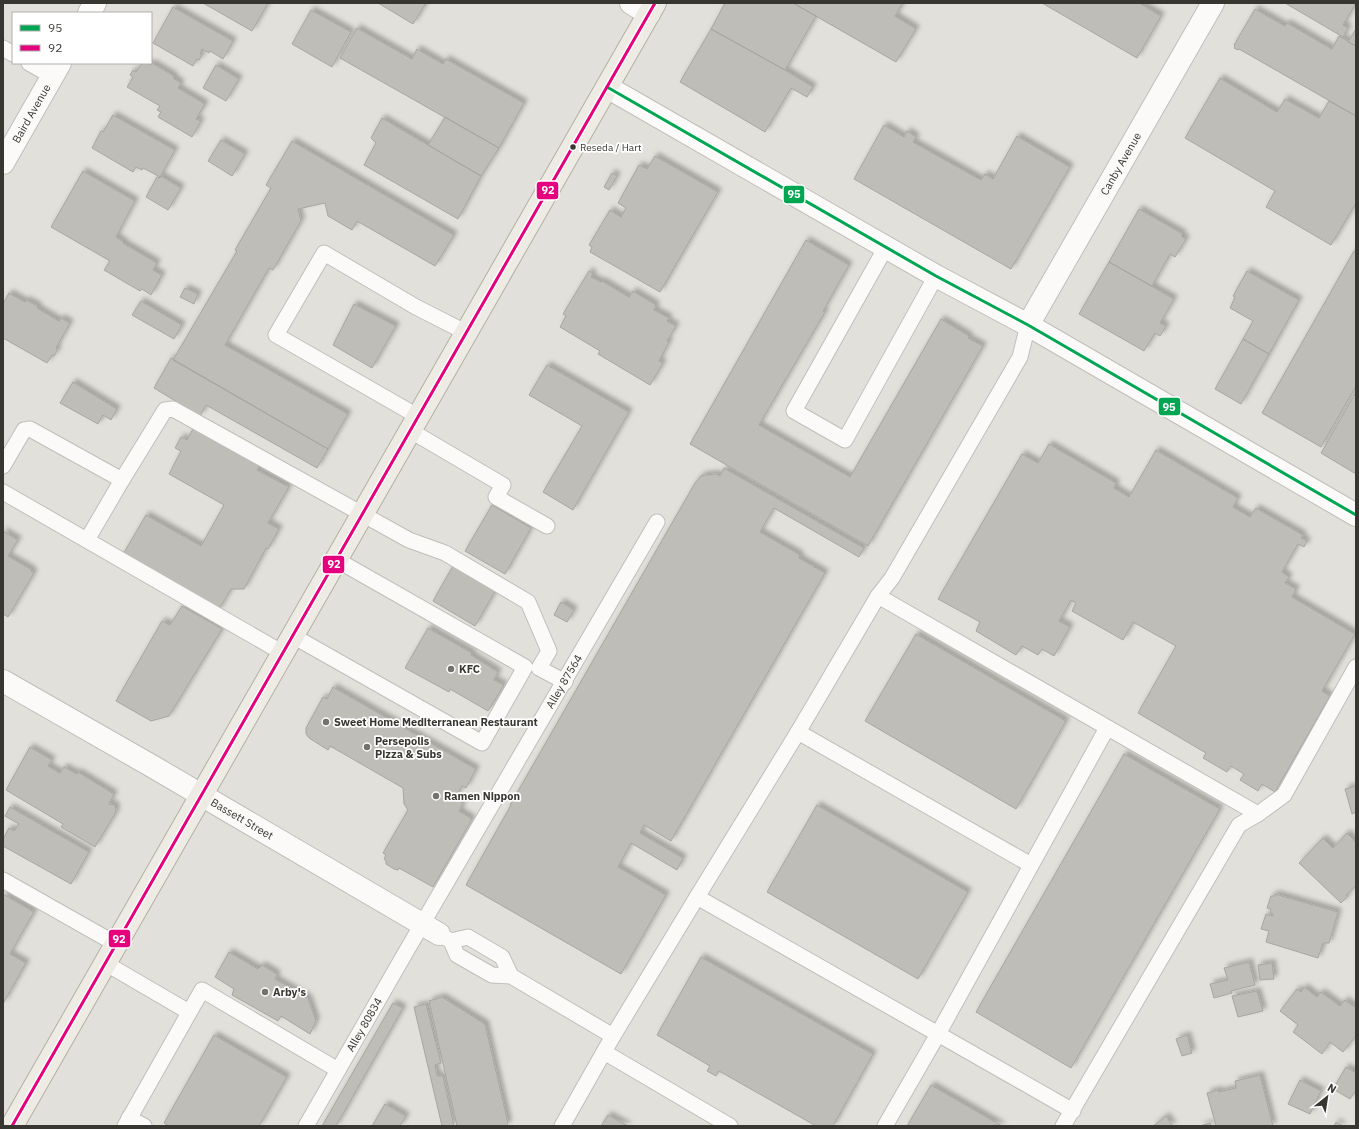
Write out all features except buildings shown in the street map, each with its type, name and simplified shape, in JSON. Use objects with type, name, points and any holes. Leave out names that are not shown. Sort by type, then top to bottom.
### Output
[{"type":"main road","points":[[12,1126],[607,87],[645,7]]},
{"type":"street","points":[[90,12],[95,3]]},
{"type":"street","name":"Canby Avenue","points":[[1028,325],[1209,4]]},
{"type":"street","name":"Baird Avenue","points":[[3,163],[56,70]]},
{"type":"street","points":[[607,87],[936,276],[1028,325],[1356,515]]},
{"type":"street","name":"Bassett Street","points":[[3,681],[437,933]]},
{"type":"lane","points":[[3,48],[12,53]]},
{"type":"lane","points":[[33,64],[56,70]]},
{"type":"lane","points":[[886,247],[794,411],[845,440],[936,276]]},
{"type":"lane","points":[[467,333],[416,307],[324,253],[276,335],[415,424],[503,485],[496,497],[547,526]]},
{"type":"lane","points":[[562,1126],[613,1036],[798,732],[878,596],[892,578],[1020,357],[1028,325]]},
{"type":"lane","points":[[87,540],[165,410],[173,409],[408,540],[445,553],[528,602],[549,651],[539,668],[565,682]]},
{"type":"lane","points":[[3,466],[24,430],[30,429],[122,480]]},
{"type":"lane","points":[[3,492],[87,540],[482,743],[525,667],[337,560]]},
{"type":"lane","name":"Alley 87564","points":[[437,933],[565,682],[657,522]]},
{"type":"lane","points":[[878,596],[1258,814]]},
{"type":"lane","points":[[1064,1126],[1239,825],[1258,814],[1284,795],[1356,667]]},
{"type":"lane","points":[[885,1126],[938,1034],[1107,728]]},
{"type":"lane","points":[[798,732],[1031,865]]},
{"type":"lane","points":[[3,880],[116,944]]},
{"type":"lane","points":[[697,897],[1073,1111]]},
{"type":"lane","points":[[437,933],[468,937],[496,953],[502,957],[511,976]]},
{"type":"lane","points":[[437,933],[457,955],[462,958],[492,975],[511,976],[613,1036]]},
{"type":"lane","name":"Alley 80834","points":[[306,1126],[338,1070],[437,933]]},
{"type":"lane","points":[[105,963],[189,1012]]},
{"type":"lane","points":[[144,1126],[127,1122],[202,990],[338,1070]]},
{"type":"lane","points":[[604,1052],[730,1126]]},
{"type":"transit line","name":"92","points":[[12,1126],[655,3]]},
{"type":"transit line","name":"95","points":[[607,87],[936,276],[1028,325],[1356,515]]},
{"type":"place","name":"Reseda / Hart","points":[[573,147]]},
{"type":"place","name":"KFC","points":[[451,669]]},
{"type":"place","name":"Sweet Home Mediterranean Restaurant","points":[[326,722]]},
{"type":"place","name":"Persepolis Pizza & Subs","points":[[367,747]]},
{"type":"place","name":"Ramen Nippon","points":[[436,796]]},
{"type":"place","name":"Arby's","points":[[265,992]]}]
